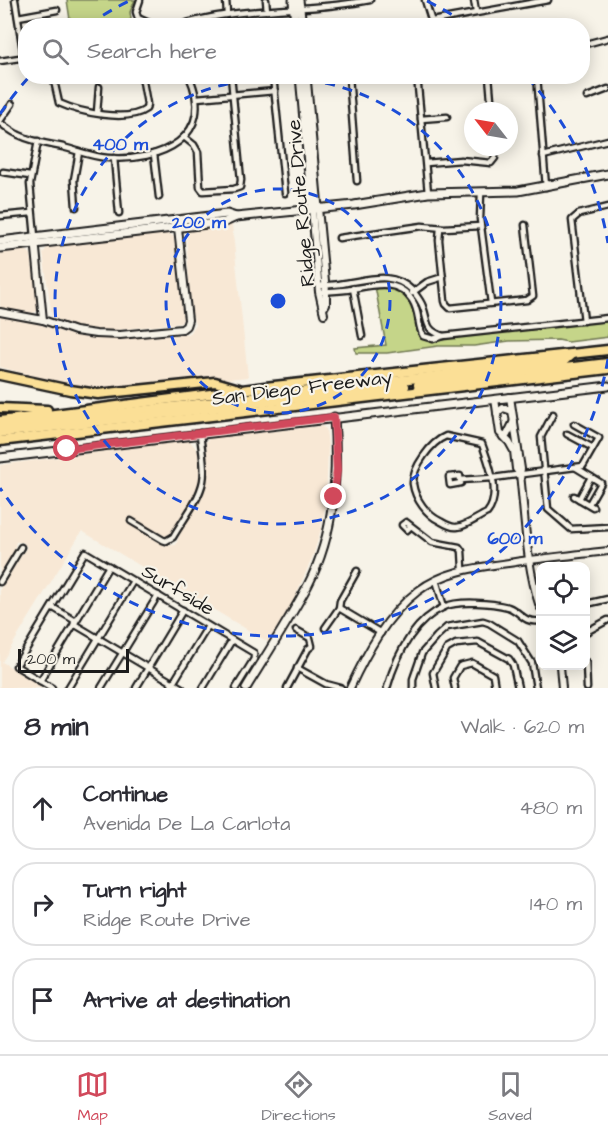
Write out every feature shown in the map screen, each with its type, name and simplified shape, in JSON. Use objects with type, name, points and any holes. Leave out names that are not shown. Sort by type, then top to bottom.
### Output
[{"type":"highway","name":"San Diego Freeway","points":[[0,421],[244,390],[608,350]]},
{"type":"highway","points":[[0,427],[564,361],[573,354]]},
{"type":"highway","points":[[0,433],[608,363]]},
{"type":"highway","name":"San Diego Freeway","points":[[3,442],[261,409],[608,369]]},
{"type":"highway","points":[[0,375],[98,394],[215,382],[244,390]]},
{"type":"highway","points":[[0,408],[68,412]]},
{"type":"main road","name":"Ridge Route Drive","points":[[301,84],[315,208]]},
{"type":"main road","name":"Ridge Route Drive","points":[[307,84],[315,208]]},
{"type":"main road","points":[[0,241],[35,241],[178,228],[225,222],[236,218],[354,205],[428,193],[510,192],[546,188],[608,174]]},
{"type":"main road","points":[[0,248],[227,214],[236,218]]},
{"type":"main road","points":[[178,228],[183,220]]},
{"type":"main road","points":[[0,458],[608,386]]},
{"type":"main road","points":[[246,688],[309,583],[322,548],[331,513],[336,473],[334,417]]},
{"type":"street","points":[[15,0],[18,17],[57,10]]},
{"type":"street","points":[[138,18],[136,12],[140,0]]},
{"type":"street","points":[[226,0],[227,14]]},
{"type":"street","points":[[266,0],[267,11]]},
{"type":"street","points":[[201,18],[267,11],[296,4],[370,0]]},
{"type":"street","points":[[425,0],[430,18]]},
{"type":"street","points":[[474,0],[476,12]]},
{"type":"street","points":[[452,18],[548,0]]},
{"type":"street","points":[[590,43],[608,38]]},
{"type":"street","points":[[0,61],[18,58]]},
{"type":"street","points":[[55,84],[59,103],[97,113],[127,115],[146,110],[143,84]]},
{"type":"street","points":[[12,104],[0,122],[21,136],[98,157],[114,158],[154,154],[171,148],[184,137],[192,124],[197,98],[192,84]]},
{"type":"street","points":[[184,137],[198,152],[200,187],[203,191],[240,187],[232,84]]},
{"type":"street","points":[[274,84],[285,193]]},
{"type":"street","points":[[350,84],[357,181]]},
{"type":"street","points":[[418,84],[428,193]]},
{"type":"street","points":[[490,84],[491,102]]},
{"type":"street","points":[[538,84],[546,188]]},
{"type":"street","points":[[97,113],[99,87]]},
{"type":"street","points":[[587,97],[608,89]]},
{"type":"street","points":[[197,98],[275,91]]},
{"type":"street","points":[[421,119],[447,117]]},
{"type":"street","points":[[543,156],[608,140]]},
{"type":"street","points":[[38,141],[30,176],[43,320]]},
{"type":"street","points":[[76,207],[74,180],[80,152]]},
{"type":"street","points":[[154,154],[159,197]]},
{"type":"street","points":[[426,162],[461,160],[489,163],[495,156]]},
{"type":"street","points":[[114,158],[118,213]]},
{"type":"street","points":[[3,172],[30,176]]},
{"type":"street","points":[[481,193],[481,226],[490,303]]},
{"type":"street","points":[[584,321],[573,218],[608,207]]},
{"type":"street","name":"Ridge Route Drive","points":[[315,208],[322,289],[321,304],[324,311]]},
{"type":"street","points":[[0,216],[32,213]]},
{"type":"street","points":[[440,228],[439,240],[448,307],[527,300],[533,296],[525,225]]},
{"type":"street","points":[[339,238],[378,234],[412,227],[481,226]]},
{"type":"street","points":[[0,312],[43,320],[75,331],[108,335],[177,330],[186,326],[188,320],[178,228]]},
{"type":"street","points":[[322,289],[387,277],[403,283],[424,308],[430,329],[443,336]]},
{"type":"street","points":[[411,294],[427,282],[443,277]]},
{"type":"street","points":[[352,282],[362,336]]},
{"type":"street","points":[[322,289],[353,289],[377,284],[398,288],[411,294],[423,336],[433,339],[608,318]]},
{"type":"street","points":[[510,397],[521,469],[529,560],[536,594]]},
{"type":"street","points":[[495,399],[496,428],[514,451],[516,469],[520,474]]},
{"type":"street","points":[[497,415],[503,408],[512,411]]},
{"type":"street","points":[[553,414],[541,437],[548,509],[571,529],[608,527]]},
{"type":"street","points":[[502,436],[507,435],[514,421]]},
{"type":"street","points":[[460,480],[583,466],[599,438],[574,424]]},
{"type":"street","points":[[131,521],[163,540],[166,541],[173,537],[203,483],[204,469],[200,433]]},
{"type":"street","points":[[567,434],[593,448]]},
{"type":"street","points":[[446,436],[482,444],[493,478],[490,509],[487,513],[459,527],[452,527],[430,516],[413,486],[414,477],[424,455],[446,436]]},
{"type":"street","points":[[575,467],[601,483],[591,505],[577,497],[591,477]]},
{"type":"street","points":[[411,526],[432,542],[459,547],[462,550],[464,569]]},
{"type":"street","points":[[0,582],[21,547]]},
{"type":"street","points":[[350,688],[362,663],[381,633],[402,606],[416,592],[436,579],[464,569],[608,551]]},
{"type":"street","name":"Surfside","points":[[52,607],[85,552],[255,655],[236,688]]},
{"type":"street","points":[[40,681],[109,566]]},
{"type":"street","points":[[325,628],[334,612],[339,608],[340,601],[357,571]]},
{"type":"street","points":[[436,579],[444,607]]},
{"type":"street","points":[[68,688],[134,581]]},
{"type":"street","points":[[101,688],[158,595]]},
{"type":"street","points":[[590,603],[608,599]]},
{"type":"street","points":[[387,688],[401,651],[418,626],[444,607],[475,603],[495,605],[511,608],[523,618],[536,621]]},
{"type":"street","points":[[52,688],[16,666],[52,607],[74,620],[74,624],[148,668],[172,686],[182,688]]},
{"type":"street","points":[[339,608],[381,633]]},
{"type":"street","points":[[136,688],[183,610]]},
{"type":"street","points":[[590,629],[608,620]]},
{"type":"street","points":[[413,688],[413,679],[422,653],[437,636],[447,627],[483,621],[489,622],[518,640],[532,663],[536,688]]},
{"type":"street","points":[[172,686],[208,626]]},
{"type":"street","points":[[287,688],[312,644],[310,638],[296,630]]},
{"type":"street","points":[[203,688],[232,640]]},
{"type":"street","points":[[436,688],[434,673],[447,649],[456,644],[477,642],[508,659],[513,665],[518,688]]},
{"type":"street","points":[[455,688],[453,678],[460,666],[472,663],[493,675],[495,688]]},
{"type":"street","points":[[297,668],[326,684],[341,688]]},
{"type":"street","points":[[560,670],[562,688]]},
{"type":"street","points":[[585,670],[586,688]]},
{"type":"shaded area","points":[[232,224],[248,377],[123,389],[99,389],[52,381],[0,367],[0,317],[36,323],[71,335],[89,338],[120,339],[190,334],[195,325],[191,309],[186,236],[190,230]]},
{"type":"shaded area","points":[[168,233],[174,237],[183,319],[181,323],[116,330],[90,330],[74,327],[52,317],[43,253],[47,248]]},
{"type":"shaded area","points":[[25,250],[31,254],[38,308],[36,312],[31,313],[0,308],[0,253]]},
{"type":"shaded area","points":[[321,426],[326,429],[328,447],[326,502],[321,529],[313,556],[292,604],[268,642],[82,531],[2,662],[46,688],[0,688],[0,589],[27,547],[23,542],[16,542],[13,554],[0,575],[0,465],[189,440],[198,451],[199,484],[164,546],[176,545],[181,531],[204,490],[208,474],[206,442],[210,438]]},
{"type":"green space","points":[[67,0],[135,0],[130,12],[131,18],[70,18]]},
{"type":"green space","points":[[375,286],[404,295],[413,308],[422,338],[428,340],[608,321],[608,337],[568,342],[558,340],[509,341],[474,346],[438,346],[387,353],[356,353],[355,348],[386,345]]},
{"type":"route","points":[[67,449],[334,417],[337,470],[334,497]]}]
